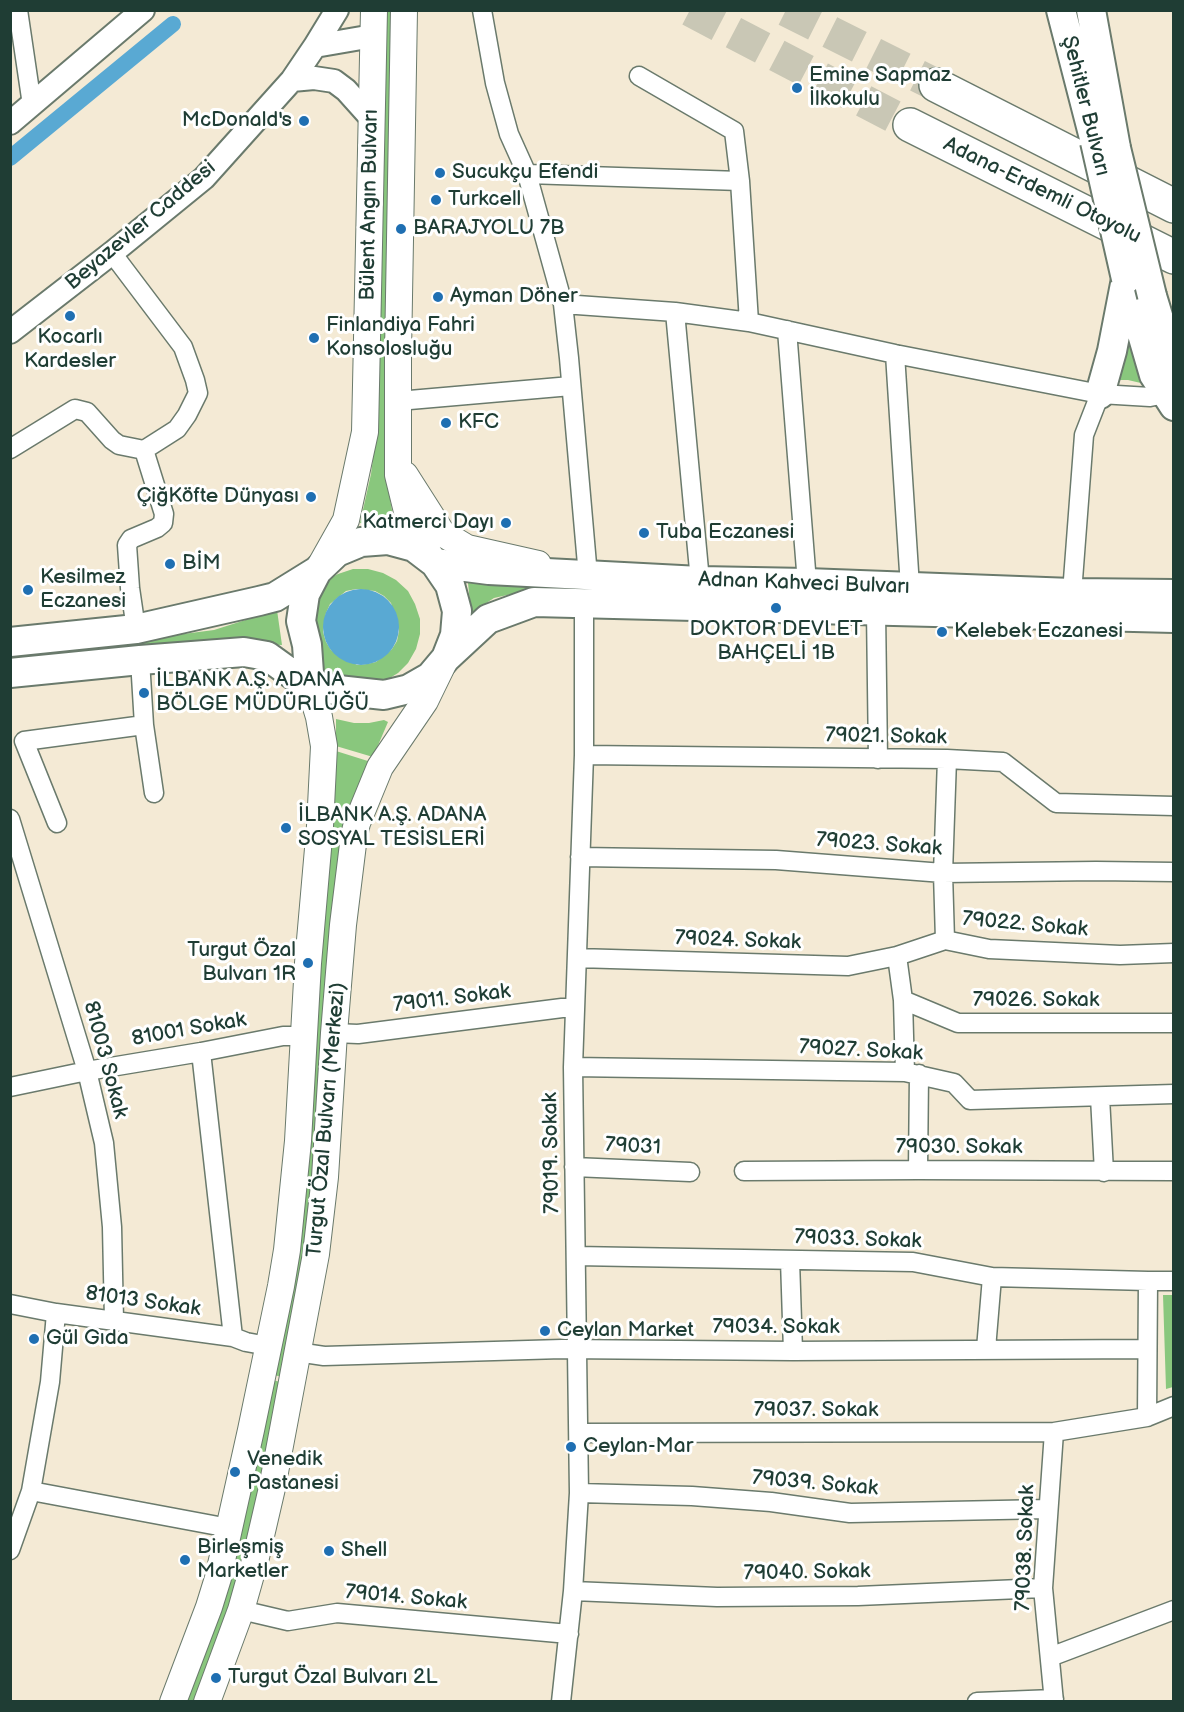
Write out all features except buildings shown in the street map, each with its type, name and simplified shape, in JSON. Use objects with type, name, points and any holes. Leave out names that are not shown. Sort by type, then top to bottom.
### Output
[{"type":"highway","name":"Adana-Erdemli Otoyolu","points":[[936,84],[1173,207]]},
{"type":"highway","name":"Adana-Erdemli Otoyolu","points":[[910,125],[1173,257]]},
{"type":"main road","name":"Bülent Angın Bulvarı","points":[[317,571],[346,520],[365,432],[374,10]]},
{"type":"main road","name":"Bülent Angın Bulvarı","points":[[404,10],[398,475],[411,528],[435,563]]},
{"type":"main road","name":"Şehitler Bulvarı","points":[[1061,10],[1152,296],[1171,389]]},
{"type":"main road","name":"Şehitler Bulvarı","points":[[1091,10],[1105,145],[1126,279],[1154,375],[1171,389]]},
{"type":"main road","points":[[1100,394],[1112,351],[1126,279]]},
{"type":"main road","points":[[398,462],[442,533],[467,548],[586,589]]},
{"type":"main road","points":[[10,642],[136,628],[275,597],[317,571],[337,552],[361,542],[370,541],[388,540],[414,547],[435,563],[450,585],[457,611],[455,635],[446,658],[430,676],[409,689],[384,695],[310,687],[267,656],[244,652],[10,673]]},
{"type":"main road","name":"Adnan Kahveci Bulvarı","points":[[435,563],[586,589],[876,611],[1142,618]]},
{"type":"main road","points":[[310,687],[307,645],[302,621],[305,594],[317,571]]},
{"type":"main road","name":"Adnan Kahveci Bulvarı","points":[[446,658],[488,619],[534,602],[586,589],[700,581],[1173,594]]},
{"type":"main road","points":[[1142,618],[1173,618]]},
{"type":"main road","points":[[1142,618],[1173,630]]},
{"type":"main road","name":"Turgut Özal Bulvarı (Merkezi)","points":[[207,1701],[241,1610],[256,1557],[272,1488],[314,1265],[328,1145],[334,1033],[354,836],[380,767],[425,701],[446,658]]},
{"type":"main road","name":"Turgut Özal Bulvarı (Merkezi)","points":[[172,1701],[209,1607],[230,1528],[281,1286],[295,1185],[324,746],[320,717],[310,687]]},
{"type":"street","points":[[18,10],[32,105]]},
{"type":"street","name":"Beyazevler Caddesi","points":[[10,332],[204,178],[292,80],[337,10]]},
{"type":"street","name":"79019. Sokak","points":[[482,10],[495,83],[509,134],[527,174],[563,304],[586,589],[584,755],[573,1067],[579,1493],[573,1591],[561,1701]]},
{"type":"street","points":[[10,123],[133,15]]},
{"type":"street","points":[[315,46],[373,36]]},
{"type":"street","points":[[639,76],[734,131],[740,181],[750,322]]},
{"type":"street","points":[[292,80],[314,78],[334,81],[346,90],[372,119]]},
{"type":"street","points":[[527,174],[740,181]]},
{"type":"street","points":[[10,449],[75,409],[87,412],[119,445],[144,450],[177,429],[187,415],[198,393],[183,347],[112,253]]},
{"type":"street","points":[[563,304],[675,312],[750,322],[895,354],[1100,394],[1150,397],[1171,389]]},
{"type":"street","points":[[675,312],[700,581]]},
{"type":"street","points":[[787,330],[807,583]]},
{"type":"street","points":[[895,354],[910,587]]},
{"type":"street","points":[[398,402],[571,386]]},
{"type":"street","points":[[1072,593],[1084,435],[1100,394]]},
{"type":"street","points":[[136,628],[127,545],[131,539],[163,523],[164,514],[144,450]]},
{"type":"street","points":[[876,611],[878,759]]},
{"type":"street","points":[[140,660],[144,725],[154,793]]},
{"type":"street","points":[[57,823],[24,741],[144,725]]},
{"type":"street","name":"79021. Sokak","points":[[584,755],[947,759],[1003,762],[1056,803],[1173,806]]},
{"type":"street","name":"79022. Sokak","points":[[947,759],[943,873],[945,940],[989,949],[1120,955],[1173,953]]},
{"type":"street","name":"81003 Sokak","points":[[10,819],[15,849],[87,1071],[104,1143],[112,1227],[114,1320]]},
{"type":"street","name":"79023. Sokak","points":[[580,857],[776,860],[943,873],[1096,870],[1173,872]]},
{"type":"street","name":"79024. Sokak","points":[[577,958],[848,966],[897,956],[945,940]]},
{"type":"street","points":[[897,956],[912,1073],[918,1170]]},
{"type":"street","name":"79026. Sokak","points":[[903,1000],[958,1023],[1173,1023]]},
{"type":"street","name":"79011. Sokak","points":[[334,1033],[358,1034],[574,1008]]},
{"type":"street","name":"81001 Sokak","points":[[10,1087],[283,1036],[304,1036]]},
{"type":"street","points":[[201,1052],[233,1337]]},
{"type":"street","name":"79027. Sokak","points":[[573,1067],[912,1073],[954,1083],[970,1100],[1173,1094]]},
{"type":"street","points":[[1100,1097],[1104,1172]]},
{"type":"street","name":"79031","points":[[574,1167],[690,1172]]},
{"type":"street","name":"79030. Sokak","points":[[744,1171],[1173,1171]]},
{"type":"street","name":"79033. Sokak","points":[[576,1256],[914,1262],[992,1277],[1173,1281]]},
{"type":"street","points":[[790,1260],[793,1351]]},
{"type":"street","points":[[986,1349],[992,1277]]},
{"type":"street","points":[[1147,1416],[1148,1281]]},
{"type":"street","name":"81013 Sokak","points":[[10,1304],[56,1313],[233,1337],[268,1346]]},
{"type":"street","points":[[10,1550],[31,1491],[50,1382],[56,1313]]},
{"type":"street","name":"79034. Sokak","points":[[297,1352],[324,1356],[578,1350],[1147,1349]]},
{"type":"street","name":"79037. Sokak","points":[[579,1433],[1054,1432],[1147,1416],[1173,1406]]},
{"type":"street","name":"79038. Sokak","points":[[1054,1432],[1042,1588],[1054,1700]]},
{"type":"street","points":[[31,1491],[230,1528]]},
{"type":"street","name":"79039. Sokak","points":[[579,1493],[692,1496],[771,1502],[850,1513],[1048,1509]]},
{"type":"street","name":"79040. Sokak","points":[[573,1591],[740,1597],[858,1596],[1042,1588]]},
{"type":"street","name":"79014. Sokak","points":[[241,1610],[288,1621],[337,1613],[568,1634]]},
{"type":"street","points":[[1050,1657],[1173,1610]]},
{"type":"street","points":[[977,1701],[1054,1700]]},
{"type":"green space","points":[[386,11],[391,11],[386,476],[395,527],[360,523],[371,474],[378,420]]},
{"type":"green space","points":[[1124,318],[1145,384],[1128,380],[1110,380]]},
{"type":"green space","points":[[353,569],[368,569],[383,573],[396,580],[408,591],[415,604],[420,619],[420,634],[416,649],[408,663],[385,681],[339,682],[315,664],[303,636],[325,581]],"holes":[[[356,589],[375,591],[391,603],[399,631],[397,641],[392,649],[376,662],[357,665],[331,650],[326,642],[323,632],[326,613],[330,604],[346,591]]]},
{"type":"green space","points":[[468,583],[698,592],[525,591],[494,598],[471,613]]},
{"type":"green space","points":[[277,610],[282,645],[215,643],[11,662],[11,653],[214,630]]},
{"type":"green space","points":[[336,719],[354,723],[384,720],[388,722],[373,757],[336,746]]},
{"type":"green space","points":[[336,751],[371,762],[355,793],[340,840],[327,976],[309,1222],[282,1377],[274,1375],[322,938]]},
{"type":"green space","points":[[1163,1295],[1174,1295],[1173,1387],[1166,1389]]},
{"type":"green space","points":[[273,1380],[280,1382],[244,1552],[237,1550]]},
{"type":"green space","points":[[236,1553],[243,1555],[228,1608],[194,1701],[186,1702]]},
{"type":"water","points":[[361,589],[376,592],[388,600],[396,612],[399,627],[396,642],[388,654],[376,662],[361,665],[346,662],[334,654],[326,642],[323,627],[326,612],[334,600],[346,592]]},
{"type":"waterway","points":[[10,158],[173,24]]},
{"type":"tunnel","points":[[690,10],[910,125]]},
{"type":"tunnel","points":[[786,10],[936,85]]},
{"type":"place","name":"Emine Sapmaz İlkokulu","points":[[797,88]]},
{"type":"place","name":"McDonald's","points":[[304,121]]},
{"type":"place","name":"Sucukçu Efendi","points":[[440,173]]},
{"type":"place","name":"Turkcell","points":[[436,200]]},
{"type":"place","name":"BARAJYOLU 7B","points":[[401,229]]},
{"type":"place","name":"Ayman Döner","points":[[438,297]]},
{"type":"place","name":"Kocarlı Kardesler","points":[[70,316]]},
{"type":"place","name":"Finlandiya Fahri Konsolosluğu","points":[[314,338]]},
{"type":"place","name":"KFC","points":[[446,423]]},
{"type":"place","name":"ÇiğKöfte Dünyası","points":[[311,497]]},
{"type":"place","name":"Katmerci Dayı","points":[[506,523]]},
{"type":"place","name":"Tuba Eczanesi","points":[[644,533]]},
{"type":"place","name":"BİM","points":[[170,564]]},
{"type":"place","name":"Kesilmez Eczanesi","points":[[28,590]]},
{"type":"place","name":"DOKTOR DEVLET BAHÇELİ 1B","points":[[776,608]]},
{"type":"place","name":"Kelebek Eczanesi","points":[[942,632]]},
{"type":"place","name":"İLBANK A.Ş. ADANA BÖLGE MÜDÜRLÜĞÜ","points":[[144,693]]},
{"type":"place","name":"İLBANK A.Ş. ADANA SOSYAL TESİSLERİ","points":[[286,828]]},
{"type":"place","name":"Turgut Özal Bulvarı 1R","points":[[308,963]]},
{"type":"place","name":"Ceylan Market","points":[[545,1331]]},
{"type":"place","name":"Gül Gıda","points":[[34,1339]]},
{"type":"place","name":"Ceylan-Mar","points":[[571,1447]]},
{"type":"place","name":"Venedik Pastanesi","points":[[235,1472]]},
{"type":"place","name":"Shell","points":[[329,1551]]},
{"type":"place","name":"Birleşmiş Marketler","points":[[185,1560]]},
{"type":"place","name":"Turgut Özal Bulvarı 2L","points":[[216,1678]]}]
